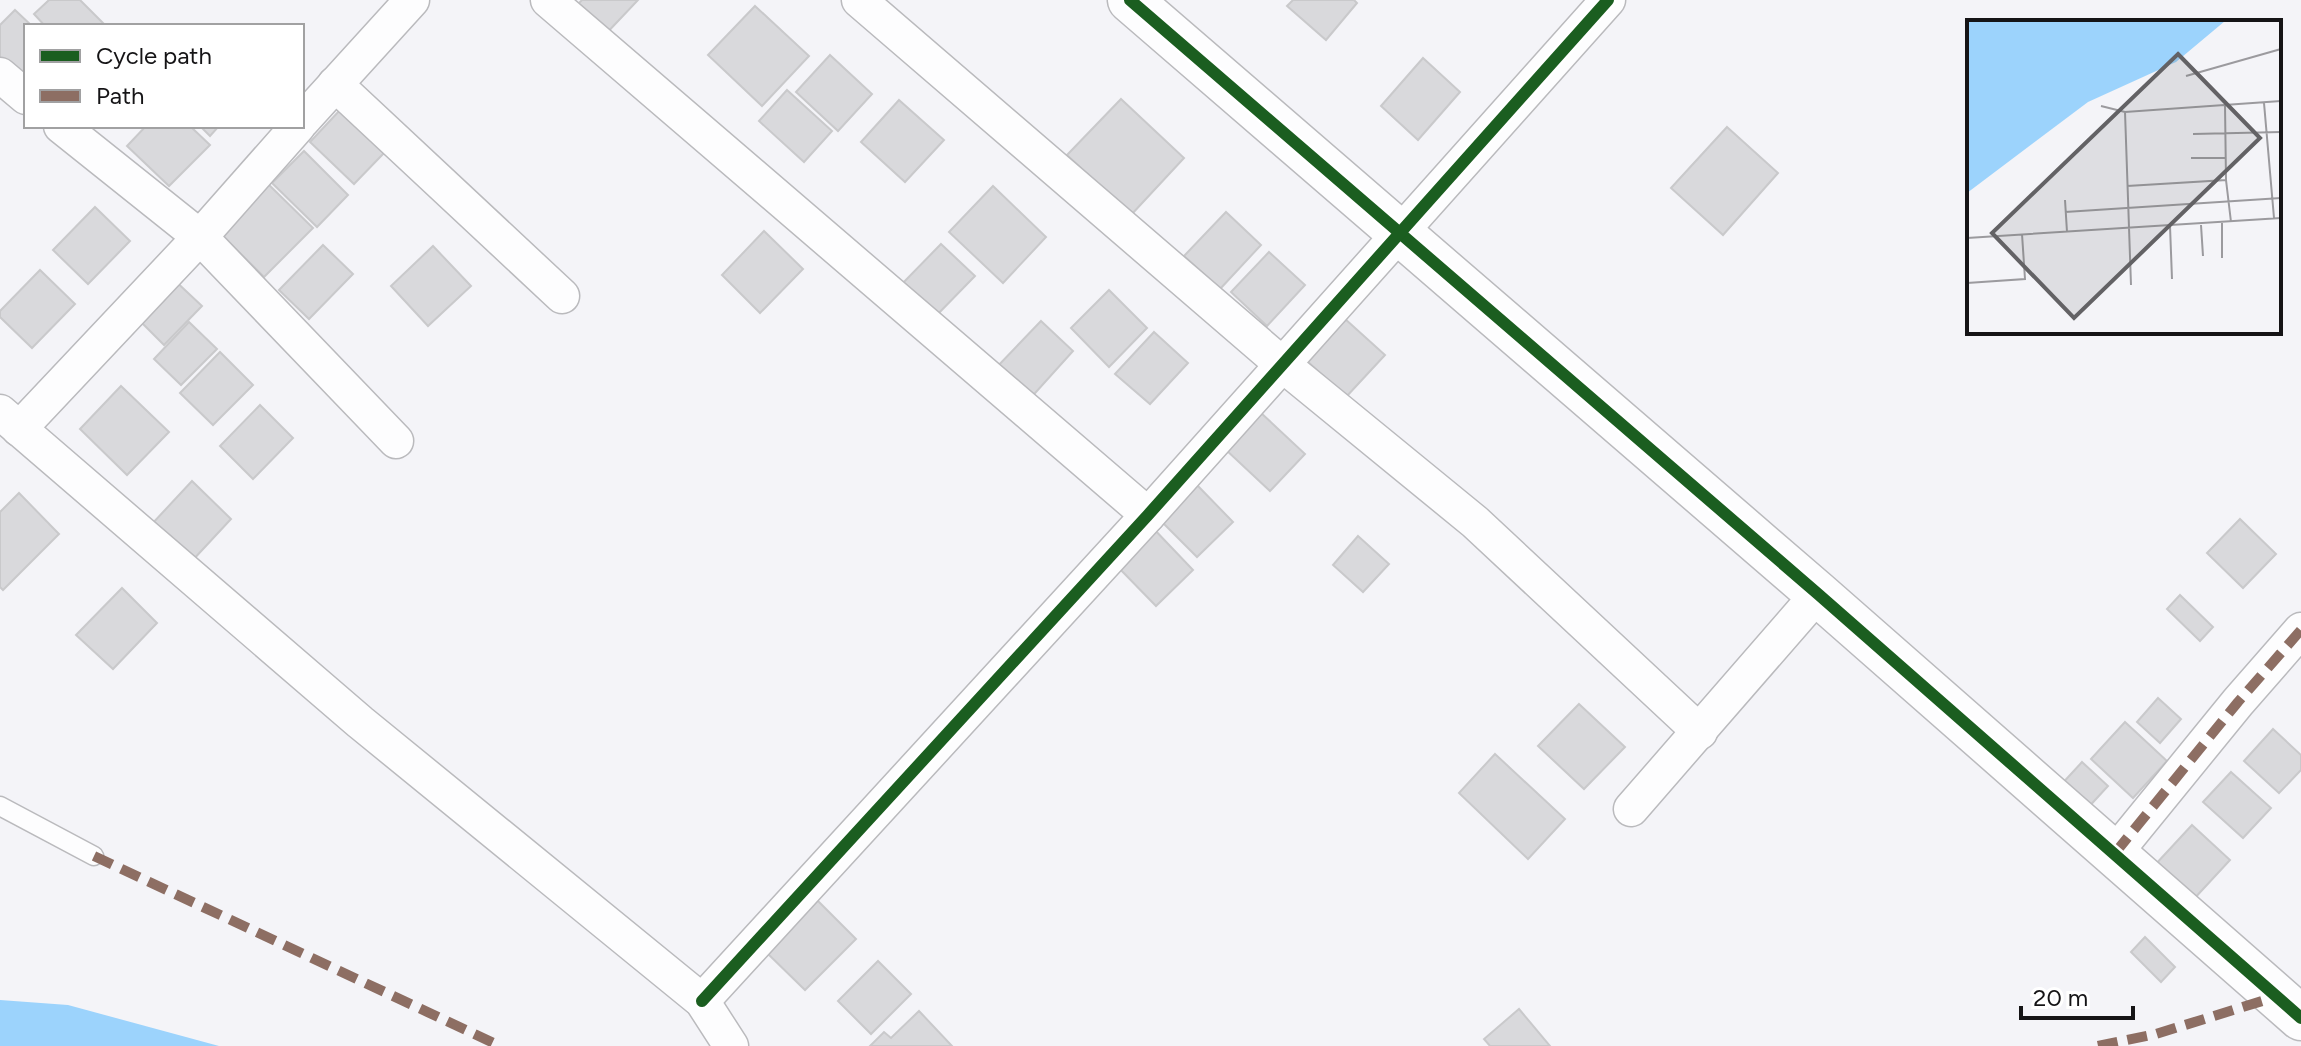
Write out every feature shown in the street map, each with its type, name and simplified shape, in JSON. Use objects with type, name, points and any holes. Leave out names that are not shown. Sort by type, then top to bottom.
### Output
[{"type":"street","points":[[304,119],[412,0]]},
{"type":"street","points":[[548,0],[1148,515]]},
{"type":"street","points":[[859,0],[1283,365],[1475,522],[1700,732]]},
{"type":"street","points":[[1130,0],[1818,594],[2301,1018]]},
{"type":"street","points":[[702,1001],[1148,515],[1608,0]]},
{"type":"street","points":[[0,75],[24,95]]},
{"type":"street","points":[[335,84],[562,296]]},
{"type":"street","points":[[64,128],[200,237],[396,441]]},
{"type":"street","points":[[296,128],[200,237],[9,420],[360,722],[702,1001],[731,1046]]},
{"type":"street","points":[[1631,809],[1818,594]]},
{"type":"street","points":[[2115,853],[2301,630]]},
{"type":"lane","points":[[0,806],[94,856]]},
{"type":"water","points":[[0,1000],[68,1005],[219,1046],[0,1046]]},
{"type":"building","points":[[49,0],[80,0],[103,23],[43,24],[34,14]]},
{"type":"building","points":[[582,0],[638,0],[602,38],[572,10]]},
{"type":"building","points":[[1293,0],[1354,0],[1357,3],[1326,40],[1287,6]]},
{"type":"building","points":[[755,6],[809,56],[762,106],[708,55]]},
{"type":"building","points":[[15,10],[30,24],[24,24],[24,80],[0,57],[0,25]]},
{"type":"building","points":[[830,55],[872,94],[838,131],[796,92]]},
{"type":"building","points":[[1423,58],[1460,92],[1418,140],[1381,106]]},
{"type":"building","points":[[787,90],[832,131],[804,162],[759,121]]},
{"type":"building","points":[[1121,99],[1184,158],[1131,215],[1067,155]]},
{"type":"building","points":[[899,100],[944,140],[905,182],[861,142]]},
{"type":"building","points":[[341,109],[385,152],[354,184],[310,142]]},
{"type":"building","points":[[1727,127],[1778,173],[1723,235],[1671,188]]},
{"type":"building","points":[[144,128],[192,128],[210,145],[169,186],[127,146]]},
{"type":"building","points":[[202,128],[217,128],[210,136]]},
{"type":"building","points":[[304,151],[348,195],[317,227],[272,183]]},
{"type":"building","points":[[264,180],[313,228],[264,277],[216,229]]},
{"type":"building","points":[[993,186],[1046,237],[1003,283],[949,232]]},
{"type":"building","points":[[95,207],[130,241],[88,284],[53,250]]},
{"type":"building","points":[[1226,212],[1261,245],[1220,289],[1184,256]]},
{"type":"building","points":[[764,231],[803,269],[760,313],[722,275]]},
{"type":"building","points":[[941,244],[975,276],[932,320],[898,288]]},
{"type":"building","points":[[323,245],[353,274],[309,319],[279,290]]},
{"type":"building","points":[[433,246],[471,286],[428,326],[391,286]]},
{"type":"building","points":[[1269,252],[1305,285],[1267,326],[1231,292]]},
{"type":"building","points":[[40,270],[75,304],[32,348],[0,317],[0,311]]},
{"type":"building","points":[[170,276],[202,306],[164,345],[133,314]]},
{"type":"building","points":[[1109,290],[1147,328],[1109,367],[1071,328]]},
{"type":"building","points":[[1344,318],[1385,355],[1346,397],[1305,359]]},
{"type":"building","points":[[1041,321],[1073,351],[1027,402],[994,370]]},
{"type":"building","points":[[189,322],[217,349],[181,385],[154,359]]},
{"type":"building","points":[[1154,332],[1188,363],[1150,404],[1115,374]]},
{"type":"building","points":[[220,352],[253,385],[213,425],[180,393]]},
{"type":"building","points":[[121,386],[169,432],[127,475],[80,429]]},
{"type":"building","points":[[260,405],[293,438],[253,479],[220,446]]},
{"type":"building","points":[[1260,412],[1305,454],[1270,491],[1225,449]]},
{"type":"building","points":[[192,481],[231,519],[191,562],[151,525]]},
{"type":"building","points":[[1197,485],[1233,522],[1197,557],[1161,521]]},
{"type":"building","points":[[19,493],[59,534],[3,590],[0,587],[0,512]]},
{"type":"building","points":[[2240,519],[2276,554],[2243,588],[2207,553]]},
{"type":"building","points":[[1151,526],[1193,570],[1156,606],[1114,563]]},
{"type":"building","points":[[1358,536],[1389,564],[1363,592],[1333,565]]},
{"type":"building","points":[[122,588],[157,623],[113,669],[76,635]]},
{"type":"building","points":[[2180,595],[2213,627],[2200,641],[2167,609]]},
{"type":"building","points":[[2158,698],[2181,719],[2160,743],[2137,722]]},
{"type":"building","points":[[1579,704],[1625,747],[1584,789],[1538,746]]},
{"type":"building","points":[[2125,722],[2167,761],[2133,798],[2091,759]]},
{"type":"building","points":[[2273,729],[2301,755],[2301,770],[2279,793],[2244,761]]},
{"type":"building","points":[[1495,754],[1565,819],[1528,859],[1459,793]]},
{"type":"building","points":[[2082,762],[2108,786],[2085,811],[2059,787]]},
{"type":"building","points":[[2231,772],[2271,808],[2243,838],[2203,802]]},
{"type":"building","points":[[2192,825],[2230,860],[2192,901],[2154,866]]},
{"type":"building","points":[[817,900],[856,939],[805,990],[766,952]]},
{"type":"building","points":[[2145,937],[2175,967],[2161,982],[2131,952]]},
{"type":"building","points":[[878,961],[911,994],[871,1034],[838,1001]]},
{"type":"building","points":[[1519,1009],[1550,1046],[1490,1046],[1484,1039]]},
{"type":"building","points":[[919,1011],[952,1046],[870,1046],[884,1032],[891,1038]]},
{"type":"marked path","points":[[2115,853],[2301,630]]},
{"type":"marked path","points":[[94,856],[500,1046]]},
{"type":"marked path","points":[[2098,1046],[2156,1034],[2275,997]]},
{"type":"cycle path","points":[[1130,0],[1818,594],[2301,1018]]},
{"type":"cycle path","points":[[702,1001],[1148,515],[1608,0]]}]
